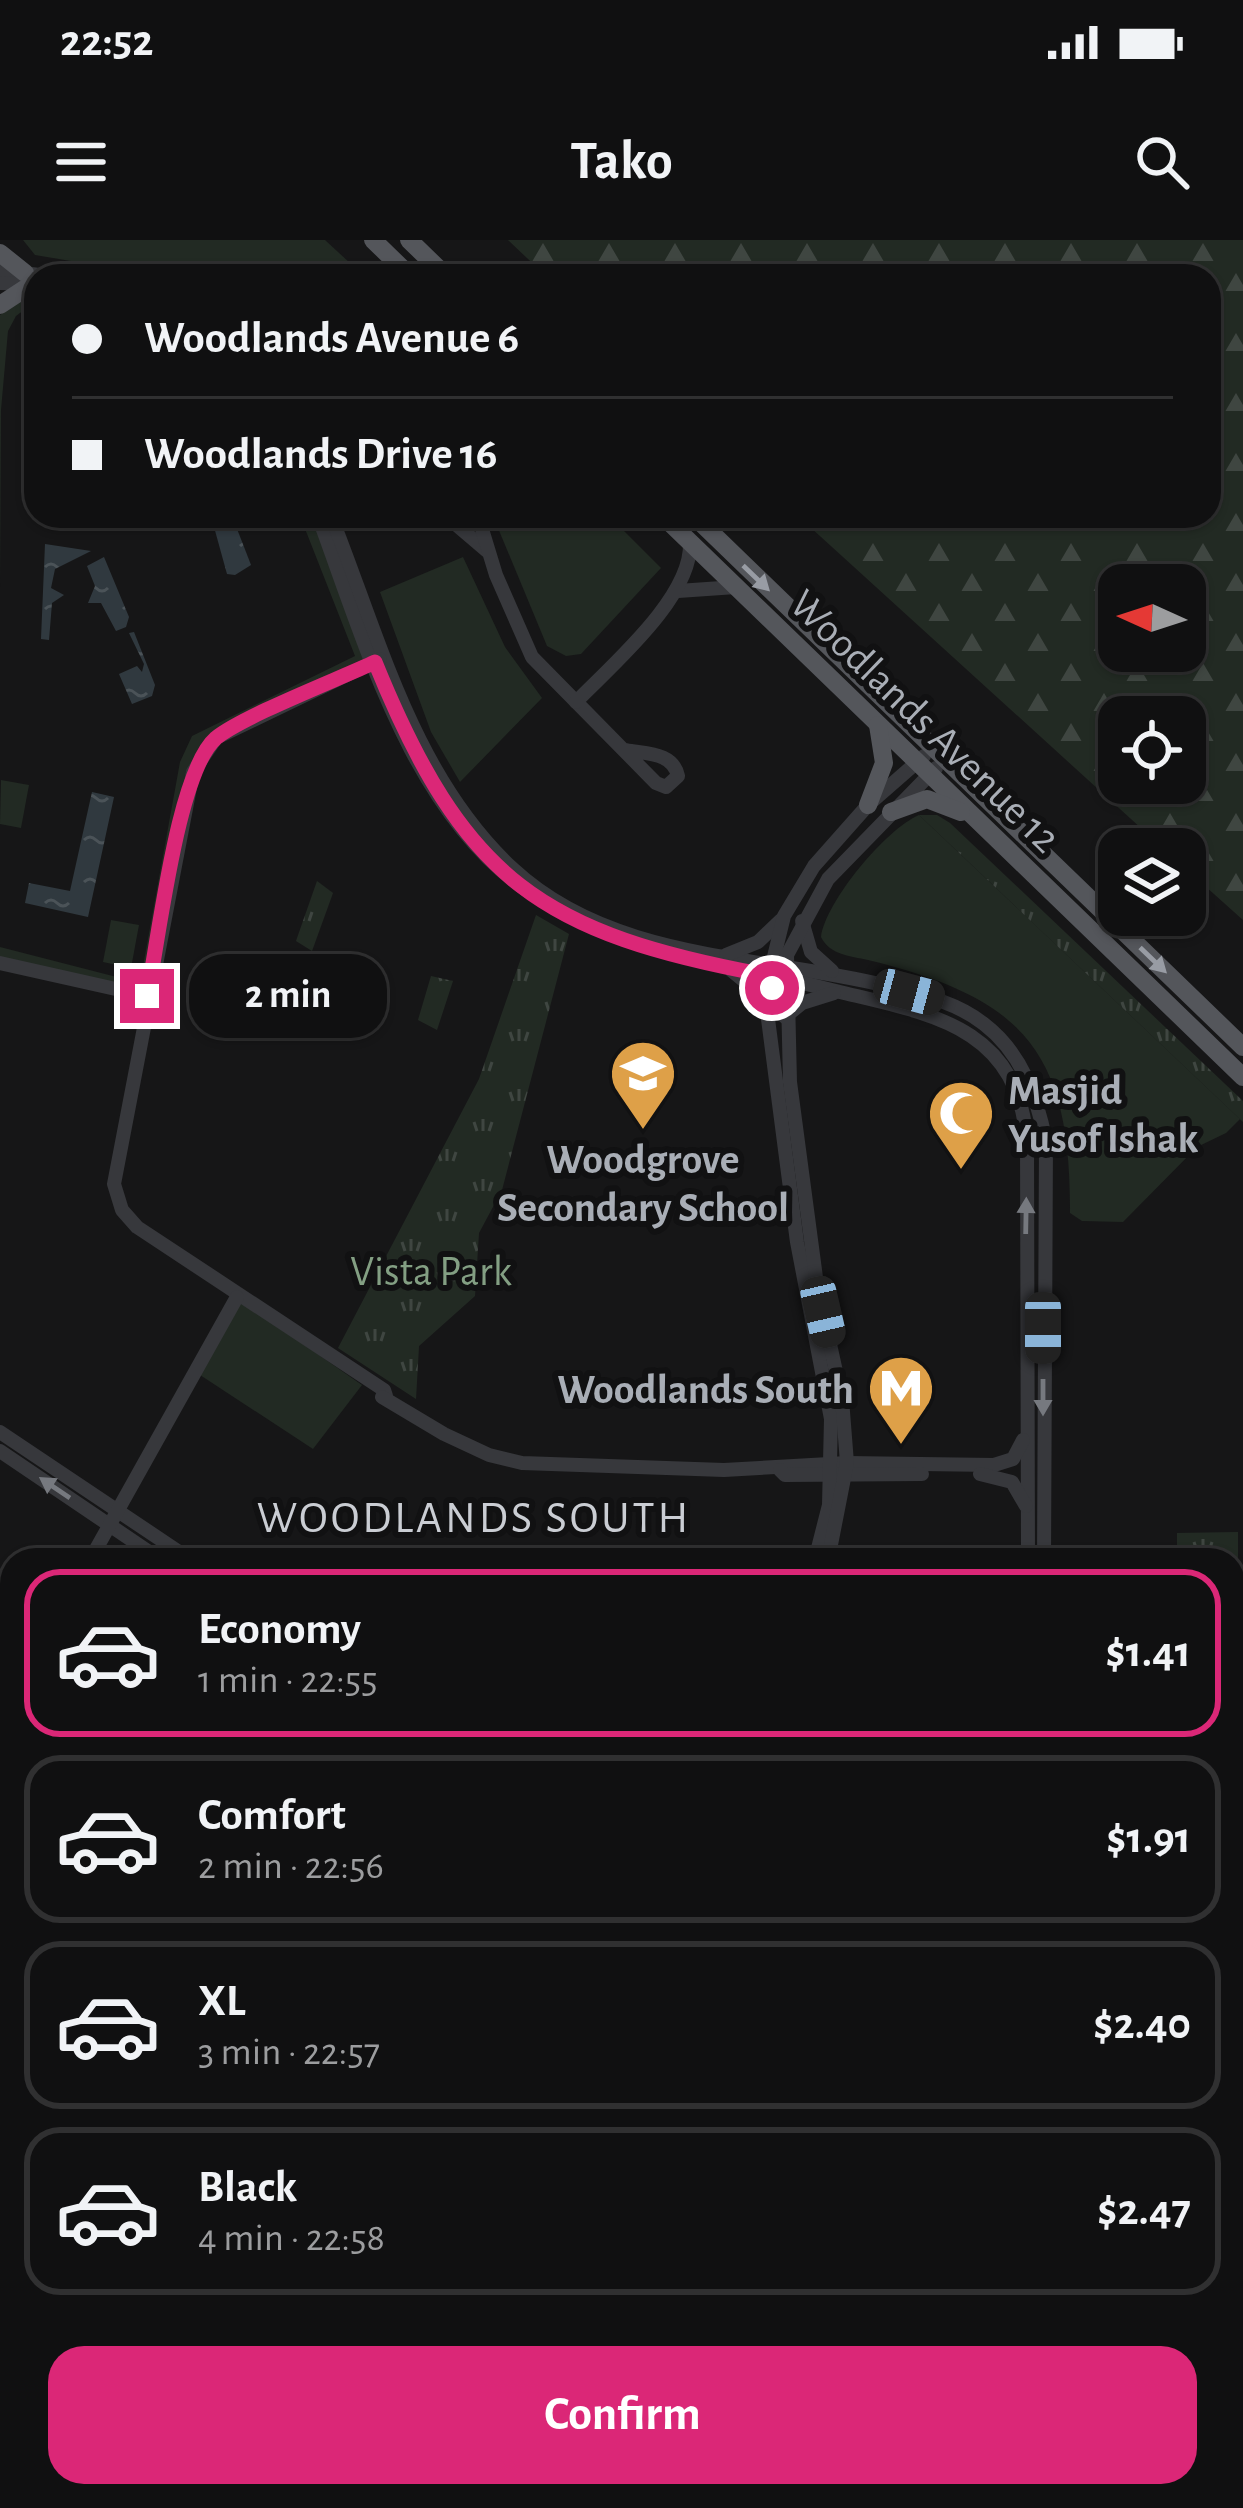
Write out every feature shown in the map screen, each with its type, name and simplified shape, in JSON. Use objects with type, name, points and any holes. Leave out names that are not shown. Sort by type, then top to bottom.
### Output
[{"type":"main road","points":[[373,240],[398,264]]},
{"type":"main road","points":[[409,240],[434,264]]},
{"type":"main road","name":"Woodlands Avenue 12","points":[[675,528],[878,725],[931,761],[976,819],[1243,1077]]},
{"type":"main road","name":"Woodlands Avenue 12","points":[[706,528],[931,761],[1243,1047]]},
{"type":"main road","points":[[868,806],[884,763],[878,725]]},
{"type":"main road","points":[[891,812],[927,799],[976,819]]},
{"type":"street","points":[[323,528],[380,659]]},
{"type":"street","points":[[335,528],[405,738],[443,806],[506,876],[572,920],[651,952],[778,971],[959,1026],[1007,1071],[1024,1108],[1028,1548]]},
{"type":"street","points":[[460,528],[488,551]]},
{"type":"street","points":[[481,528],[526,648],[626,750]]},
{"type":"street","points":[[576,702],[678,591],[691,562],[690,543]]},
{"type":"street","points":[[678,591],[736,587]]},
{"type":"street","points":[[380,659],[233,728],[202,756],[188,794],[115,1156],[117,1198],[137,1227],[444,1434],[489,1455],[522,1463],[780,1470],[1002,1465],[1022,1448],[1027,1426]]},
{"type":"street","points":[[723,960],[758,942],[784,916],[821,856],[868,806],[931,761]]},
{"type":"street","points":[[829,1548],[842,1399],[817,1285],[778,971],[828,879],[931,761]]},
{"type":"street","points":[[768,1018],[784,916]]},
{"type":"street","points":[[802,921],[811,952],[837,974]]},
{"type":"street","points":[[723,960],[753,988],[768,1018],[802,1279],[827,1382],[839,1469],[818,1548]]},
{"type":"street","points":[[0,963],[147,996]]},
{"type":"street","points":[[778,971],[837,974],[940,1000],[982,1022],[1013,1054],[1039,1108],[1046,1142],[1044,1548]]},
{"type":"street","points":[[785,1017],[802,1003],[839,992]]},
{"type":"street","points":[[789,1178],[798,1141]]},
{"type":"street","points":[[97,1548],[237,1297]]},
{"type":"street","points":[[0,1432],[174,1548]]},
{"type":"street","points":[[0,1450],[144,1548]]},
{"type":"street","points":[[839,1469],[996,1474],[1012,1482],[1028,1510]]},
{"type":"green space","points":[[23,240],[325,240],[351,264],[89,264],[35,255]]},
{"type":"green space","points":[[508,240],[1243,240],[1243,920],[1206,887],[1206,828],[1141,828],[1115,804],[1206,804],[1206,696],[1098,696],[1098,789],[811,528],[1221,528],[1221,264],[533,264]]},
{"type":"green space","points":[[24,297],[24,310],[8,331],[1,410],[0,588],[0,315]]},
{"type":"green space","points":[[305,528],[322,528],[373,661],[233,728],[190,769],[147,996],[0,963],[0,947],[140,983],[180,762],[192,736],[355,656]]},
{"type":"green space","points":[[498,528],[621,528],[661,568],[581,654],[566,656],[547,646]]},
{"type":"green space","points":[[463,557],[505,647],[542,698],[460,782],[431,732],[380,592]]},
{"type":"green space","points":[[1,780],[29,785],[21,828],[0,824]]},
{"type":"green space","points":[[919,815],[1240,1119],[1226,1133],[1197,1147],[1123,1222],[1082,1221],[1070,1213],[1061,1110],[1047,1071],[1028,1040],[1000,1014],[965,993],[921,975],[841,954],[821,937],[834,905],[860,868],[890,835]]},
{"type":"green space","points":[[919,815],[937,815],[950,823],[1243,1101],[1243,1122]]},
{"type":"green space","points":[[317,881],[333,893],[312,951],[296,941]]},
{"type":"green space","name":"Vista Park","points":[[536,915],[569,934],[502,1190],[479,1233],[475,1296],[419,1346],[416,1399],[338,1348],[479,1079]]},
{"type":"green space","points":[[111,920],[139,925],[131,968],[103,962]]},
{"type":"green space","points":[[431,976],[453,981],[437,1030],[418,1020]]},
{"type":"green space","points":[[237,1298],[362,1385],[313,1449],[197,1373]]},
{"type":"green space","points":[[1238,1532],[1238,1548],[1177,1548],[1177,1533]]},
{"type":"water","points":[[214,528],[237,528],[251,565],[235,575],[227,574]]},
{"type":"water","points":[[45,544],[91,551],[55,569],[51,588],[64,595],[52,603],[49,640],[41,639]]},
{"type":"water","points":[[104,557],[129,617],[126,627],[116,631],[101,603],[88,603],[95,586],[87,566]]},
{"type":"water","points":[[134,632],[155,685],[152,696],[132,704],[119,674],[137,666],[142,672],[144,664],[129,633]]},
{"type":"water","points":[[92,792],[114,797],[88,917],[25,903],[29,883],[70,891]]},
{"type":"place","name":"Woodgrove Secondary School","points":[[643,1132]]},
{"type":"place","name":"Masjid Yusof Ishak","points":[[961,1172]]},
{"type":"place","name":"Woodlands South","points":[[901,1447]]},
{"type":"district","name":"WOODLANDS SOUTH","points":[[474,1516]]},
{"type":"route","points":[[147,996],[193,772],[202,756],[216,738],[233,728],[375,662],[405,738],[443,806],[506,876],[572,920],[651,952],[771,976],[772,988]]}]
